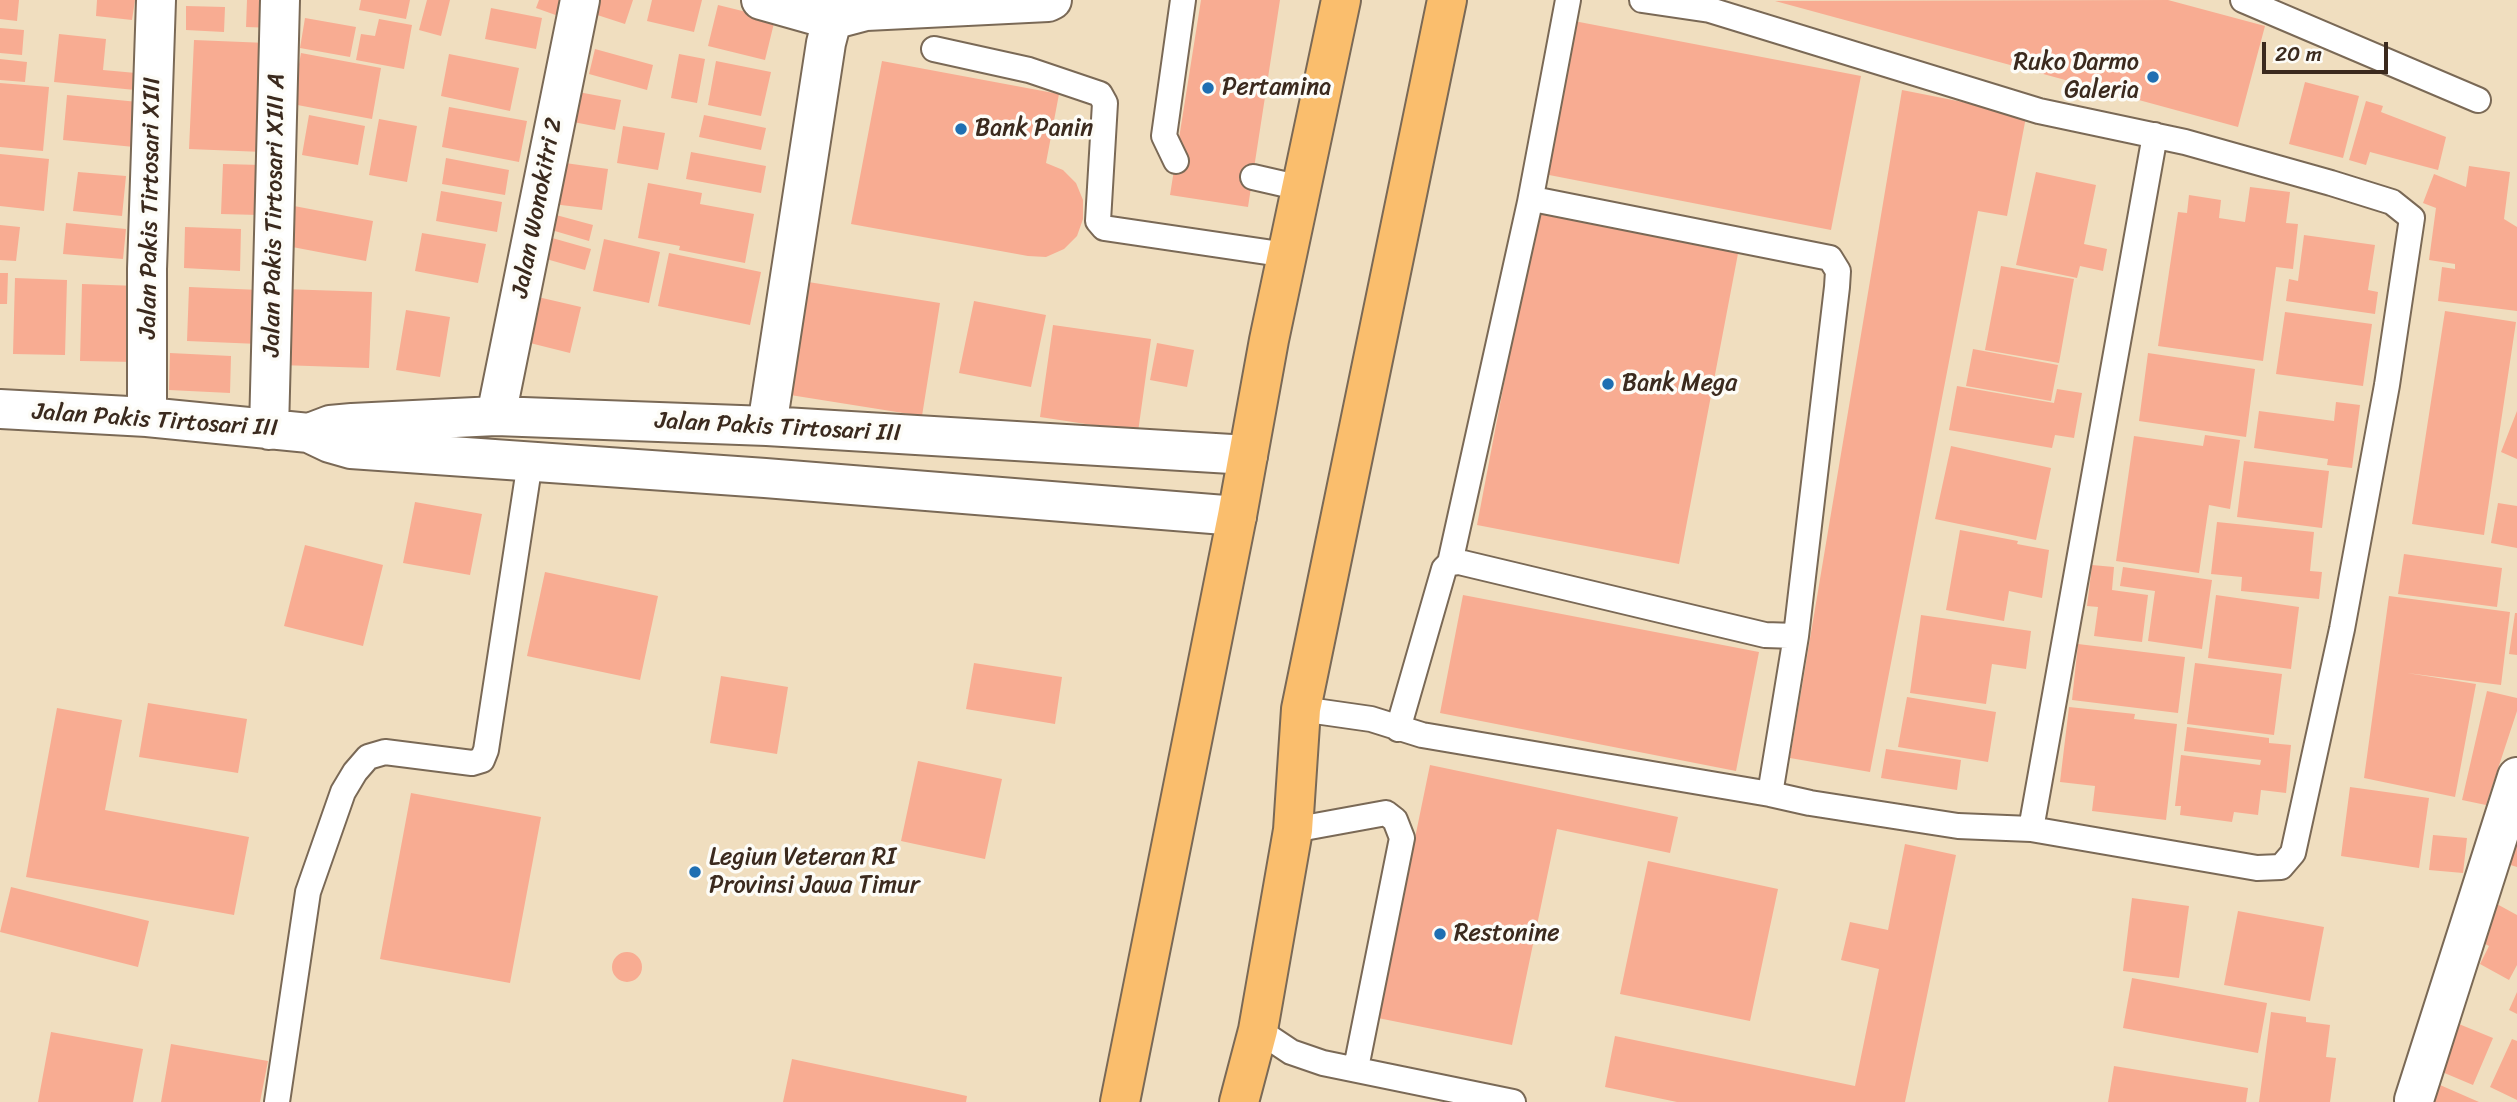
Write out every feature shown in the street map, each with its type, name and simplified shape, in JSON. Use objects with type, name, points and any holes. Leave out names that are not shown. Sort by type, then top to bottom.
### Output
[{"type":"main road","points":[[1120,1102],[1287,255],[1341,0]]},
{"type":"main road","points":[[1239,1102],[1258,1030],[1293,830],[1301,709],[1447,0]]},
{"type":"street","name":"Jalan Pakis Tirtosari XIII","points":[[147,416],[147,269],[156,0]]},
{"type":"street","name":"Jalan Pakis Tirtosari XIII A","points":[[269,430],[280,0]]},
{"type":"street","name":"Jalan Wonokitri 2","points":[[496,416],[580,0]]},
{"type":"street","points":[[761,0],[833,10],[866,11],[1052,0]]},
{"type":"street","points":[[767,426],[833,10]]},
{"type":"street","name":"Jalan Pakis Tirtosari III","points":[[0,410],[147,416],[309,433],[351,449],[1237,516]]},
{"type":"street","name":"Jalan Pakis Tirtosari III","points":[[309,433],[330,425],[496,416],[767,426],[1248,455]]},
{"type":"street","points":[[1151,508],[1156,450]]},
{"type":"street","points":[[2414,1100],[2517,777]]},
{"type":"lane","points":[[1176,161],[1164,136],[1183,0]]},
{"type":"lane","points":[[1398,729],[1444,569],[1450,562],[1530,202],[1568,0]]},
{"type":"lane","points":[[1301,709],[1371,719],[1398,729],[1810,803],[1958,826],[2031,829],[2257,868],[2281,867],[2293,853],[2342,629],[2387,385],[2412,218],[2392,202],[2198,146],[2039,111],[1710,10],[1642,0]]},
{"type":"lane","points":[[2243,0],[2478,100]]},
{"type":"lane","points":[[934,49],[1029,70],[1100,94],[1105,103],[1098,221],[1104,228],[1287,255]]},
{"type":"lane","points":[[2031,829],[2155,135]]},
{"type":"lane","points":[[1253,177],[1301,188]]},
{"type":"lane","points":[[1530,202],[1538,200],[1830,258],[1838,271],[1796,636],[1770,794]]},
{"type":"lane","points":[[277,1102],[308,892],[343,792],[368,757],[385,752],[472,763],[482,760],[486,750],[530,462]]},
{"type":"lane","points":[[1450,562],[1765,635],[1796,636]]},
{"type":"lane","points":[[1293,830],[1386,813],[1395,820],[1402,838],[1356,1068]]},
{"type":"lane","points":[[1258,1030],[1291,1052],[1323,1063],[1513,1102]]},
{"type":"building","points":[[0,0],[19,0],[17,21],[0,19]]},
{"type":"building","points":[[97,0],[135,0],[132,20],[96,16]]},
{"type":"building","points":[[247,0],[275,0],[274,28],[246,27]]},
{"type":"building","points":[[361,0],[410,0],[406,19],[359,10]]},
{"type":"building","points":[[427,0],[450,0],[441,36],[419,30]]},
{"type":"building","points":[[539,0],[570,0],[564,18],[536,8]]},
{"type":"building","points":[[588,0],[633,0],[625,24],[585,11]]},
{"type":"building","points":[[652,0],[702,0],[694,32],[647,21]]},
{"type":"building","points":[[1201,0],[1280,0],[1248,207],[1170,195]]},
{"type":"building","name":"Ruko Darmo Galeria","points":[[2168,0],[2265,26],[2238,127],[1775,1]]},
{"type":"building","points":[[718,5],[775,19],[765,60],[708,46]]},
{"type":"building","points":[[186,6],[225,7],[224,32],[186,30]]},
{"type":"building","points":[[491,8],[542,18],[536,49],[485,39]]},
{"type":"building","points":[[305,18],[356,27],[350,57],[300,48]]},
{"type":"building","points":[[379,19],[412,25],[404,69],[356,60],[361,34],[375,36]]},
{"type":"building","points":[[1574,21],[1861,76],[1831,230],[1544,174]]},
{"type":"building","points":[[0,28],[24,30],[22,55],[0,53]]},
{"type":"building","points":[[59,34],[106,39],[103,70],[136,73],[135,90],[54,82]]},
{"type":"building","points":[[194,40],[267,43],[263,152],[189,149]]},
{"type":"building","points":[[595,49],[653,65],[647,90],[589,74]]},
{"type":"building","points":[[301,53],[381,68],[372,119],[292,104]]},
{"type":"building","points":[[449,54],[519,68],[510,111],[441,96]]},
{"type":"building","points":[[679,54],[705,59],[697,103],[671,98]]},
{"type":"building","points":[[0,59],[27,62],[25,82],[0,80]]},
{"type":"building","points":[[716,61],[771,72],[761,116],[708,105]]},
{"type":"building","name":"Bank Panin","points":[[882,61],[1059,94],[1046,163],[1063,170],[1076,183],[1083,200],[1083,219],[1077,236],[1064,249],[1046,257],[851,224]]},
{"type":"building","points":[[2305,82],[2359,96],[2343,158],[2289,144]]},
{"type":"building","points":[[0,83],[49,87],[43,151],[0,147]]},
{"type":"building","points":[[1902,90],[2026,117],[2007,216],[1978,211],[1870,772],[1790,758]]},
{"type":"building","points":[[573,91],[621,100],[615,130],[568,121]]},
{"type":"building","points":[[67,95],[138,102],[134,147],[63,140]]},
{"type":"building","points":[[2366,101],[2383,106],[2381,112],[2446,137],[2438,170],[2370,152],[2366,165],[2349,160]]},
{"type":"building","points":[[449,107],[527,121],[519,162],[442,147]]},
{"type":"building","points":[[309,115],[365,126],[358,165],[302,155]]},
{"type":"building","points":[[704,115],[766,128],[761,150],[699,137]]},
{"type":"building","points":[[379,119],[417,126],[407,182],[369,175]]},
{"type":"building","points":[[623,126],[665,133],[658,170],[617,163]]},
{"type":"building","points":[[691,152],[766,166],[761,193],[686,179]]},
{"type":"building","points":[[0,154],[49,159],[44,211],[0,206]]},
{"type":"building","points":[[446,158],[509,170],[505,195],[442,184]]},
{"type":"building","points":[[558,162],[608,169],[602,210],[553,204]]},
{"type":"building","points":[[223,164],[261,165],[259,215],[221,214]]},
{"type":"building","points":[[2469,166],[2510,172],[2504,219],[2517,227],[2517,311],[2438,301],[2442,267],[2455,269],[2455,264],[2429,260],[2436,208],[2423,203],[2434,174],[2466,187]]},
{"type":"building","points":[[78,172],[126,176],[122,216],[73,211]]},
{"type":"building","points":[[2036,172],[2096,185],[2084,244],[2107,249],[2103,271],[2080,266],[2077,278],[2016,265]]},
{"type":"building","points":[[648,183],[702,193],[700,204],[754,214],[745,263],[679,250],[680,246],[638,238]]},
{"type":"building","points":[[2250,187],[2290,192],[2286,223],[2298,224],[2293,269],[2276,267],[2263,361],[2158,346],[2178,212],[2187,213],[2189,195],[2221,200],[2219,218],[2245,222]]},
{"type":"building","points":[[441,191],[502,202],[497,232],[436,221]]},
{"type":"building","name":"Bank Mega","points":[[1538,205],[1740,243],[1679,564],[1477,525]]},
{"type":"building","points":[[294,206],[373,221],[366,261],[287,246]]},
{"type":"building","points":[[545,212],[593,225],[589,241],[541,227]]},
{"type":"building","points":[[66,223],[126,229],[123,259],[63,254]]},
{"type":"building","points":[[0,225],[20,227],[16,261],[0,260]]},
{"type":"building","points":[[185,227],[241,229],[240,271],[184,268]]},
{"type":"building","points":[[422,233],[486,244],[478,283],[415,271]]},
{"type":"building","points":[[538,234],[591,249],[585,270],[532,255]]},
{"type":"building","points":[[2304,235],[2375,245],[2368,290],[2378,292],[2375,314],[2286,301],[2289,279],[2298,281]]},
{"type":"building","points":[[604,239],[660,252],[649,303],[593,291]]},
{"type":"building","points":[[669,253],[761,272],[750,325],[658,306]]},
{"type":"building","points":[[2001,266],[2074,279],[2059,363],[1985,350]]},
{"type":"building","points":[[0,273],[8,273],[7,304],[0,304]]},
{"type":"building","points":[[15,278],[67,280],[65,355],[13,354]]},
{"type":"building","points":[[802,281],[940,303],[922,416],[784,394]]},
{"type":"building","points":[[82,284],[138,286],[136,362],[80,361]]},
{"type":"building","points":[[189,287],[260,290],[259,344],[187,341]]},
{"type":"building","points":[[283,289],[372,292],[369,368],[280,365]]},
{"type":"building","points":[[525,294],[581,307],[570,353],[514,339]]},
{"type":"building","points":[[974,301],[1046,315],[1031,387],[959,373]]},
{"type":"building","points":[[406,310],[450,317],[440,377],[396,370]]},
{"type":"building","points":[[2445,311],[2516,322],[2484,535],[2412,524]]},
{"type":"building","points":[[2285,312],[2372,324],[2363,386],[2276,374]]},
{"type":"building","points":[[1053,325],[1151,339],[1138,432],[1040,417]]},
{"type":"building","points":[[1157,343],[1194,350],[1187,387],[1150,380]]},
{"type":"building","points":[[1973,349],[2058,365],[2051,401],[1966,386]]},
{"type":"building","points":[[170,353],[231,356],[230,393],[169,390]]},
{"type":"building","points":[[2148,353],[2255,369],[2246,437],[2139,421]]},
{"type":"building","points":[[1957,386],[2054,403],[2057,389],[2082,393],[2074,438],[2055,435],[2052,448],[1949,430]]},
{"type":"building","points":[[2336,402],[2360,405],[2352,468],[2327,465],[2328,459],[2254,448],[2259,411],[2334,421]]},
{"type":"building","points":[[2517,411],[2517,459],[2501,452]]},
{"type":"building","points":[[2205,435],[2240,440],[2230,509],[2209,505],[2199,573],[2116,561],[2134,436],[2203,446]]},
{"type":"building","points":[[1951,446],[2051,468],[2036,540],[1935,519]]},
{"type":"building","points":[[2244,461],[2329,471],[2322,528],[2237,517]]},
{"type":"building","points":[[415,502],[482,514],[470,575],[403,563]]},
{"type":"building","points":[[2498,503],[2517,506],[2517,548],[2491,543]]},
{"type":"building","points":[[2217,522],[2314,532],[2310,571],[2322,572],[2319,599],[2241,591],[2242,577],[2211,574]]},
{"type":"building","points":[[1960,530],[2049,550],[2042,598],[2009,591],[2004,621],[1946,610]]},
{"type":"building","points":[[305,545],[383,565],[363,646],[284,626]]},
{"type":"building","points":[[2404,554],[2502,568],[2497,607],[2398,594]]},
{"type":"building","points":[[2092,565],[2114,567],[2112,590],[2148,595],[2142,642],[2094,636],[2098,607],[2087,606]]},
{"type":"building","points":[[2123,567],[2212,580],[2202,649],[2148,641],[2155,591],[2120,586]]},
{"type":"building","points":[[545,572],[658,596],[640,680],[527,656]]},
{"type":"building","points":[[1463,595],[1759,652],[1736,771],[1440,713]]},
{"type":"building","points":[[2216,595],[2299,607],[2291,669],[2208,658]]},
{"type":"building","points":[[2389,596],[2510,612],[2501,685],[2407,673],[2476,684],[2455,797],[2364,778]]},
{"type":"building","points":[[2517,613],[2517,655],[2509,654]]},
{"type":"building","points":[[1921,615],[2031,631],[2026,669],[1992,664],[1986,704],[1910,693]]},
{"type":"building","points":[[2078,644],[2185,657],[2178,713],[2072,700]]},
{"type":"building","points":[[974,663],[1062,677],[1055,724],[966,709]]},
{"type":"building","points":[[2195,663],[2282,674],[2274,735],[2187,724]]},
{"type":"building","points":[[721,676],[788,687],[777,754],[710,743]]},
{"type":"building","points":[[2487,691],[2517,698],[2517,711],[2486,805],[2462,800]]},
{"type":"building","points":[[1907,697],[1996,712],[1988,762],[1898,747]]},
{"type":"building","points":[[148,703],[247,719],[238,773],[139,757]]},
{"type":"building","points":[[2069,707],[2135,714],[2134,719],[2177,724],[2166,820],[2092,811],[2095,786],[2060,782]]},
{"type":"building","points":[[57,708],[122,720],[105,810],[249,837],[234,915],[26,877]]},
{"type":"building","points":[[2187,727],[2269,738],[2269,743],[2291,745],[2286,793],[2261,790],[2258,815],[2234,812],[2232,822],[2180,815],[2181,806],[2175,806],[2181,755],[2260,765],[2261,760],[2184,751]]},
{"type":"building","points":[[1886,749],[1961,760],[1957,790],[1881,778]]},
{"type":"building","points":[[918,761],[1002,779],[985,859],[901,841]]},
{"type":"building","points":[[1430,765],[1678,817],[1670,853],[1557,829],[1512,1045],[1378,1018]]},
{"type":"building","points":[[2350,787],[2429,798],[2419,868],[2341,856]]},
{"type":"building","points":[[411,793],[541,817],[510,983],[380,959]]},
{"type":"building","points":[[2517,834],[2517,867],[2504,863]]},
{"type":"building","points":[[2433,835],[2467,838],[2463,873],[2429,870]]},
{"type":"building","points":[[1905,844],[1956,855],[1905,1102],[1677,1102],[1605,1087],[1615,1036],[1855,1086],[1879,969],[1841,960],[1850,922],[1888,930]]},
{"type":"building","points":[[1648,861],[1778,889],[1750,1021],[1620,994]]},
{"type":"building","points":[[11,887],[149,921],[138,967],[0,932]]},
{"type":"building","points":[[2132,898],[2189,906],[2179,978],[2123,971]]},
{"type":"building","points":[[2495,903],[2517,915],[2517,965],[2509,980],[2480,964],[2489,946],[2476,939]]},
{"type":"building","points":[[2238,911],[2324,927],[2310,1001],[2224,985]]},
{"type":"building","points":[[627,952],[638,956],[642,967],[638,978],[627,982],[616,978],[612,967],[616,956]]},
{"type":"building","points":[[2132,978],[2267,1003],[2258,1053],[2123,1028]]},
{"type":"building","points":[[2517,992],[2517,1014],[2509,1010]]},
{"type":"building","points":[[2271,1012],[2306,1017],[2306,1022],[2330,1025],[2326,1057],[2336,1058],[2330,1102],[2259,1102]]},
{"type":"building","points":[[2454,1022],[2493,1038],[2473,1085],[2435,1069]]},
{"type":"building","points":[[51,1032],[143,1049],[133,1102],[38,1102]]},
{"type":"building","points":[[2512,1039],[2517,1041],[2517,1100],[2490,1087]]},
{"type":"building","points":[[171,1044],[268,1061],[260,1102],[161,1102]]},
{"type":"building","points":[[792,1059],[967,1096],[966,1102],[783,1102]]},
{"type":"building","points":[[2114,1066],[2248,1088],[2246,1102],[2108,1102]]},
{"type":"building","points":[[2440,1085],[2479,1102],[2432,1102]]},
{"type":"place","name":"Ruko Darmo Galeria","points":[[2153,77]]},
{"type":"place","name":"Pertamina","points":[[1208,88]]},
{"type":"place","name":"Bank Panin","points":[[961,129]]},
{"type":"place","name":"Bank Mega","points":[[1608,384]]},
{"type":"place","name":"Legiun Veteran RI Provinsi Jawa Timur","points":[[695,872]]},
{"type":"place","name":"Restonine","points":[[1440,934]]}]
